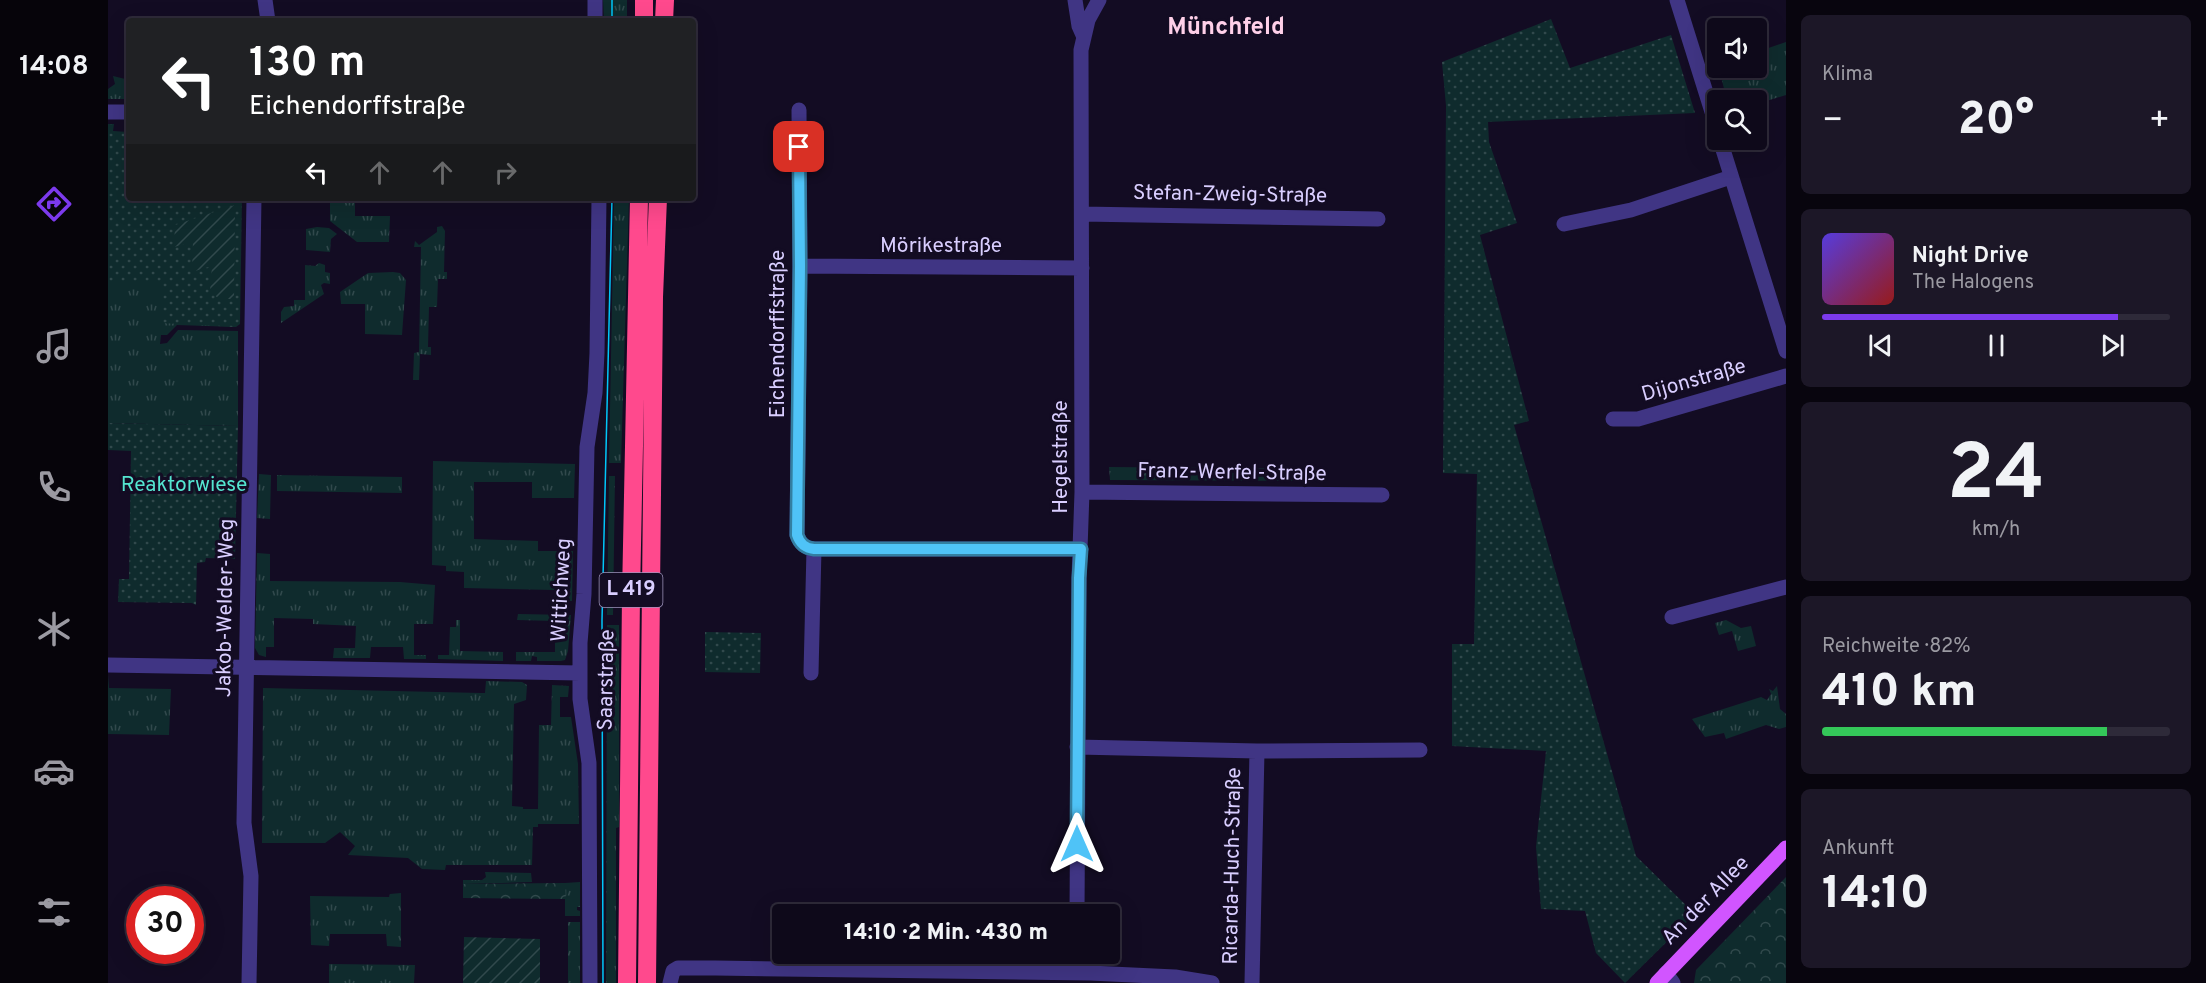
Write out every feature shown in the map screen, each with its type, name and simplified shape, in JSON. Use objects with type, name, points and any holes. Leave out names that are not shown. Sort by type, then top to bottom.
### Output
[{"type":"highway","points":[[644,0],[644,18]]},
{"type":"highway","points":[[664,0],[664,18]]},
{"type":"highway","name":"Saarstraße","points":[[627,983],[631,595],[639,201]]},
{"type":"highway","name":"Saarstraße","points":[[647,983],[654,297],[658,201]]},
{"type":"main road","name":"An der Allee","points":[[1665,979],[1786,848]]},
{"type":"street","points":[[264,0],[267,18]]},
{"type":"street","points":[[595,0],[595,18]]},
{"type":"street","name":"Hegelstraße","points":[[1075,0],[1079,26],[1083,35]]},
{"type":"street","name":"Hegelstraße","points":[[1077,904],[1077,747],[1082,492],[1081,50],[1088,20],[1099,0]]},
{"type":"street","points":[[1677,0],[1707,96]]},
{"type":"street","name":"Eichendorffstraße","points":[[799,110],[797,535],[802,545],[814,549]]},
{"type":"street","points":[[108,112],[126,112]]},
{"type":"street","points":[[1723,150],[1786,351]]},
{"type":"street","points":[[1564,224],[1631,210],[1731,177]]},
{"type":"street","name":"Jakob-Welder-Weg","points":[[249,983],[250,859],[244,823],[254,201]]},
{"type":"street","name":"Wittichweg","points":[[590,983],[589,763],[580,699],[580,643],[584,594],[587,447],[595,393],[597,353],[598,201]]},
{"type":"street","name":"Stefan-Zweig-Straße","points":[[1082,214],[1377,219]]},
{"type":"street","name":"Mörikestraße","points":[[800,266],[1082,268]]},
{"type":"street","name":"Dijonstraße","points":[[1613,419],[1638,419],[1786,376]]},
{"type":"street","name":"Franz-Werfel-Straße","points":[[1082,492],[1382,495]]},
{"type":"street","points":[[811,673],[814,549],[1081,549]]},
{"type":"street","points":[[1672,617],[1786,587]]},
{"type":"street","points":[[108,665],[580,673]]},
{"type":"street","name":"Ricarda-Huch-Straße","points":[[1077,747],[1257,751],[1420,750]]},
{"type":"street","name":"Ricarda-Huch-Straße","points":[[1252,983],[1257,751]]},
{"type":"street","points":[[1083,964],[1090,973]]},
{"type":"street","points":[[670,980],[673,971],[678,968],[850,976],[1006,978],[1090,973],[1175,977],[1211,983]]},
{"type":"green space","points":[[603,0],[627,0],[627,18],[604,18]]},
{"type":"green space","points":[[1551,19],[1570,68],[1671,35],[1695,113],[1488,122],[1489,142],[1517,223],[1480,235],[1529,421],[1514,425],[1636,856],[1695,914],[1625,983],[1596,953],[1585,911],[1541,909],[1536,847],[1546,751],[1452,746],[1452,644],[1474,644],[1477,474],[1443,473],[1446,106],[1442,62]]},
{"type":"green space","points":[[1786,42],[1786,95],[1767,101],[1767,90],[1724,90],[1721,78],[1767,78],[1767,49]]},
{"type":"green space","points":[[113,76],[126,79],[126,99],[108,99],[108,89],[115,84]]},
{"type":"green space","points":[[108,124],[114,124],[113,131],[126,132],[126,201],[242,201],[240,324],[236,327],[161,323],[161,283],[108,282]]},
{"type":"green space","points":[[614,201],[629,201],[621,463],[609,463]]},
{"type":"green space","points":[[330,202],[355,202],[355,216],[390,216],[389,242],[357,242],[330,221]]},
{"type":"green space","points":[[235,205],[234,299],[219,299],[210,291],[212,266],[195,271],[192,269],[193,242],[174,247],[175,225]]},
{"type":"green space","points":[[442,226],[445,231],[444,272],[447,272],[447,279],[438,279],[437,307],[429,307],[428,347],[431,347],[431,355],[420,354],[419,380],[413,380],[414,353],[419,352],[421,247],[414,247],[415,241],[419,245],[437,232],[437,227]]},
{"type":"green space","points":[[329,228],[337,234],[331,239],[330,252],[306,250],[306,229]]},
{"type":"green space","points":[[108,245],[236,327],[177,325],[167,335],[161,335],[160,344],[167,343],[178,330],[238,331],[238,426],[108,423]]},
{"type":"green space","points":[[319,263],[325,265],[325,272],[330,273],[330,284],[321,285],[324,294],[281,323],[281,312],[284,307],[294,306],[294,300],[305,300],[305,265],[315,266]]},
{"type":"green space","points":[[368,273],[400,273],[406,280],[402,335],[365,334],[365,304],[341,304],[340,292]]},
{"type":"green space","name":"Reaktorwiese","points":[[108,423],[238,426],[235,559],[206,558],[205,562],[197,563],[196,605],[192,603],[118,602],[119,579],[129,579],[131,451],[108,450]]},
{"type":"green space","points":[[433,461],[575,464],[574,498],[532,498],[532,482],[474,482],[474,539],[538,541],[538,551],[573,551],[572,601],[554,601],[554,590],[464,588],[464,572],[446,571],[446,566],[432,565]]},
{"type":"green space","points":[[1109,467],[1323,469],[1323,481],[1110,480]]},
{"type":"green space","points":[[259,474],[271,475],[270,519],[257,518]]},
{"type":"green space","points":[[277,475],[402,477],[402,493],[277,491]]},
{"type":"green space","points":[[609,476],[615,476],[613,615],[607,615]]},
{"type":"green space","points":[[257,553],[270,554],[270,581],[400,582],[435,585],[433,624],[414,624],[414,655],[426,655],[426,659],[404,659],[403,647],[371,647],[370,658],[333,658],[334,648],[355,648],[356,626],[313,624],[313,619],[274,618],[274,647],[266,647],[266,657],[259,655],[255,648]]},
{"type":"green space","points":[[518,614],[571,615],[565,660],[537,661],[537,657],[532,656],[531,661],[516,661],[516,652],[555,652],[555,621],[517,620]]},
{"type":"green space","points":[[456,620],[460,620],[460,651],[503,652],[503,661],[438,659],[438,655],[449,655],[450,627],[456,627]]},
{"type":"green space","points":[[1726,620],[1741,628],[1751,626],[1756,646],[1738,651],[1732,631],[1719,635],[1715,623]]},
{"type":"green space","points":[[607,625],[619,625],[616,983],[606,983]]},
{"type":"green space","points":[[705,632],[761,633],[760,673],[705,672]]},
{"type":"green space","points":[[108,675],[109,688],[171,689],[169,735],[108,734]]},
{"type":"green space","points":[[486,681],[522,682],[527,685],[526,700],[514,704],[512,806],[523,807],[523,809],[538,809],[539,725],[551,725],[552,685],[569,686],[568,697],[560,697],[560,717],[571,717],[578,764],[579,824],[538,824],[538,827],[533,827],[532,865],[446,865],[445,870],[422,869],[408,858],[348,855],[355,846],[340,832],[325,843],[262,843],[263,688],[485,693]]},
{"type":"green space","points":[[1777,686],[1780,709],[1786,714],[1786,727],[1779,729],[1766,725],[1726,739],[1724,733],[1705,737],[1692,719],[1761,697],[1767,700],[1771,694],[1769,689],[1773,691]]},
{"type":"green space","points":[[485,872],[531,873],[532,882],[463,884],[463,880],[482,880],[486,877]]},
{"type":"green space","points":[[1786,877],[1786,983],[1694,983],[1696,970]]},
{"type":"green space","points":[[580,882],[580,907],[577,907],[577,910],[580,911],[580,916],[565,916],[565,883]]},
{"type":"green space","points":[[565,883],[566,899],[463,898],[463,884]]},
{"type":"green space","points":[[401,893],[401,947],[387,946],[386,934],[330,934],[329,946],[311,945],[310,896],[389,897],[390,894]]},
{"type":"green space","points":[[568,922],[580,922],[580,983],[568,983]]},
{"type":"green space","points":[[464,937],[540,939],[540,983],[463,983]]},
{"type":"green space","points":[[329,964],[415,965],[414,983],[329,983]]},
{"type":"tram line","points":[[612,0],[612,18]]},
{"type":"tram line","points":[[603,983],[602,620],[612,201]]},
{"type":"district","name":"Münchfeld","points":[[1226,28]]},
{"type":"route","points":[[799,147],[797,535],[799,541],[802,545],[814,549],[1081,549],[1077,844]]}]
